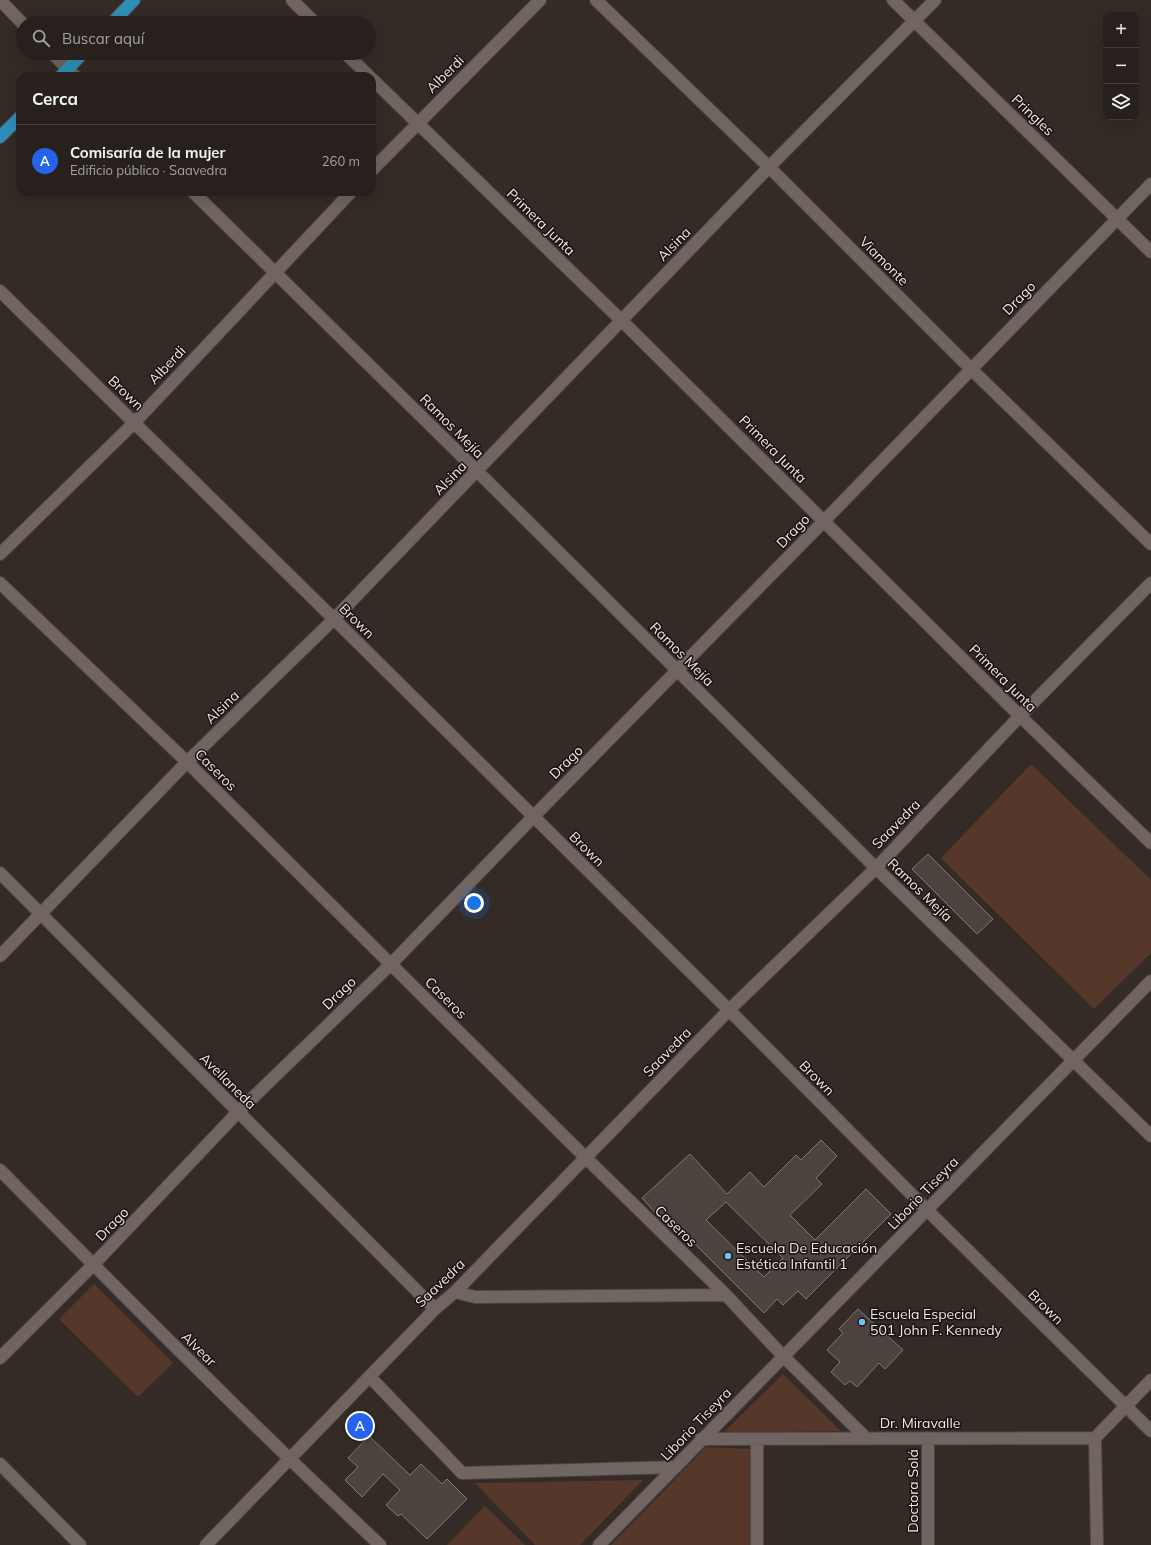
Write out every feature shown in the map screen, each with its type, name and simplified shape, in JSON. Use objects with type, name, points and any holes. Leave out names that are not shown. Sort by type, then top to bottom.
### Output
[{"type":"main road","points":[[119,16],[134,0]]},
{"type":"main road","points":[[69,72],[78,60]]},
{"type":"main road","points":[[0,137],[16,121]]},
{"type":"street","points":[[0,0],[16,17]]},
{"type":"street","points":[[292,0],[308,16]]},
{"type":"street","name":"Alberdi","points":[[376,166],[540,0]]},
{"type":"street","name":"Viamonte","points":[[596,0],[769,167],[971,369],[1151,544]]},
{"type":"street","name":"Pringles","points":[[893,0],[1151,252]]},
{"type":"street","name":"Alsina","points":[[0,956],[187,762],[334,619],[769,167],[935,0]]},
{"type":"street","points":[[57,60],[66,72]]},
{"type":"street","points":[[352,60],[364,72]]},
{"type":"street","name":"Primera Junta","points":[[376,83],[416,124],[621,320],[1020,716],[1151,842]]},
{"type":"street","name":"Drago","points":[[0,1358],[93,1265],[238,1112],[391,964],[1151,184]]},
{"type":"street","name":"Ramos Mejía","points":[[197,196],[477,471],[876,868],[1151,1136]]},
{"type":"street","name":"Alberdi","points":[[0,554],[135,422],[274,272],[347,196]]},
{"type":"street","name":"Brown","points":[[0,291],[135,422],[729,1010],[927,1210],[1151,1431]]},
{"type":"street","name":"Saavedra","points":[[206,1545],[435,1309],[455,1292],[584,1157],[729,1010],[876,868],[1020,716],[1151,583]]},
{"type":"street","name":"Caseros","points":[[0,584],[187,762],[584,1157],[726,1295],[783,1356],[866,1438]]},
{"type":"street","name":"Avellaneda","points":[[0,873],[435,1309]]},
{"type":"street","name":"Liborio Tiseyra","points":[[599,1545],[676,1467],[701,1439],[1151,981]]},
{"type":"street","name":"Alvear","points":[[0,1170],[289,1460],[380,1545]]},
{"type":"street","points":[[455,1292],[474,1297],[726,1295]]},
{"type":"street","points":[[370,1377],[462,1474],[676,1467]]},
{"type":"street","points":[[1097,1545],[1095,1438],[1151,1380]]},
{"type":"street","name":"Doctora Solá","points":[[928,1438],[928,1545]]},
{"type":"street","name":"Dr. Miravalle","points":[[701,1439],[1095,1438]]},
{"type":"street","points":[[757,1439],[757,1545]]},
{"type":"street","points":[[0,1464],[80,1545]]},
{"type":"shaded area","points":[[1031,764],[1151,880],[1151,953],[1094,1009],[941,858]]},
{"type":"shaded area","points":[[94,1284],[173,1363],[138,1397],[59,1319]]},
{"type":"shaded area","points":[[783,1374],[841,1431],[724,1432]]},
{"type":"shaded area","points":[[706,1447],[750,1449],[750,1545],[611,1545]]},
{"type":"shaded area","points":[[643,1480],[580,1545],[535,1545],[475,1483]]},
{"type":"shaded area","points":[[485,1506],[525,1545],[447,1545]]},
{"type":"building","points":[[928,854],[993,919],[977,934],[912,869]]},
{"type":"building","points":[[821,1140],[837,1156],[816,1178],[822,1184],[790,1215],[815,1240],[866,1189],[891,1214],[806,1299],[798,1291],[783,1305],[777,1299],[764,1313],[676,1223],[669,1228],[642,1198],[690,1154],[727,1194],[750,1172],[764,1187],[796,1155],[801,1160]],"holes":[[[726,1202],[783,1258],[764,1277],[706,1220]]]},
{"type":"building","points":[[858,1309],[903,1350],[885,1369],[879,1363],[857,1387],[850,1381],[845,1385],[831,1372],[840,1362],[827,1350],[843,1333],[839,1329]]},
{"type":"building","points":[[369,1436],[410,1475],[421,1464],[442,1484],[447,1479],[467,1499],[427,1539],[401,1514],[398,1516],[386,1505],[400,1490],[383,1474],[362,1497],[345,1480],[358,1467],[348,1458]]},
{"type":"place","name":"Escuela De Educación Estética Infantil 1","points":[[728,1256]]},
{"type":"place","name":"Escuela Especial 501 John F. Kennedy","points":[[862,1322]]},
{"type":"place","name":"Comisaría de la mujer","points":[[360,1426]]}]
